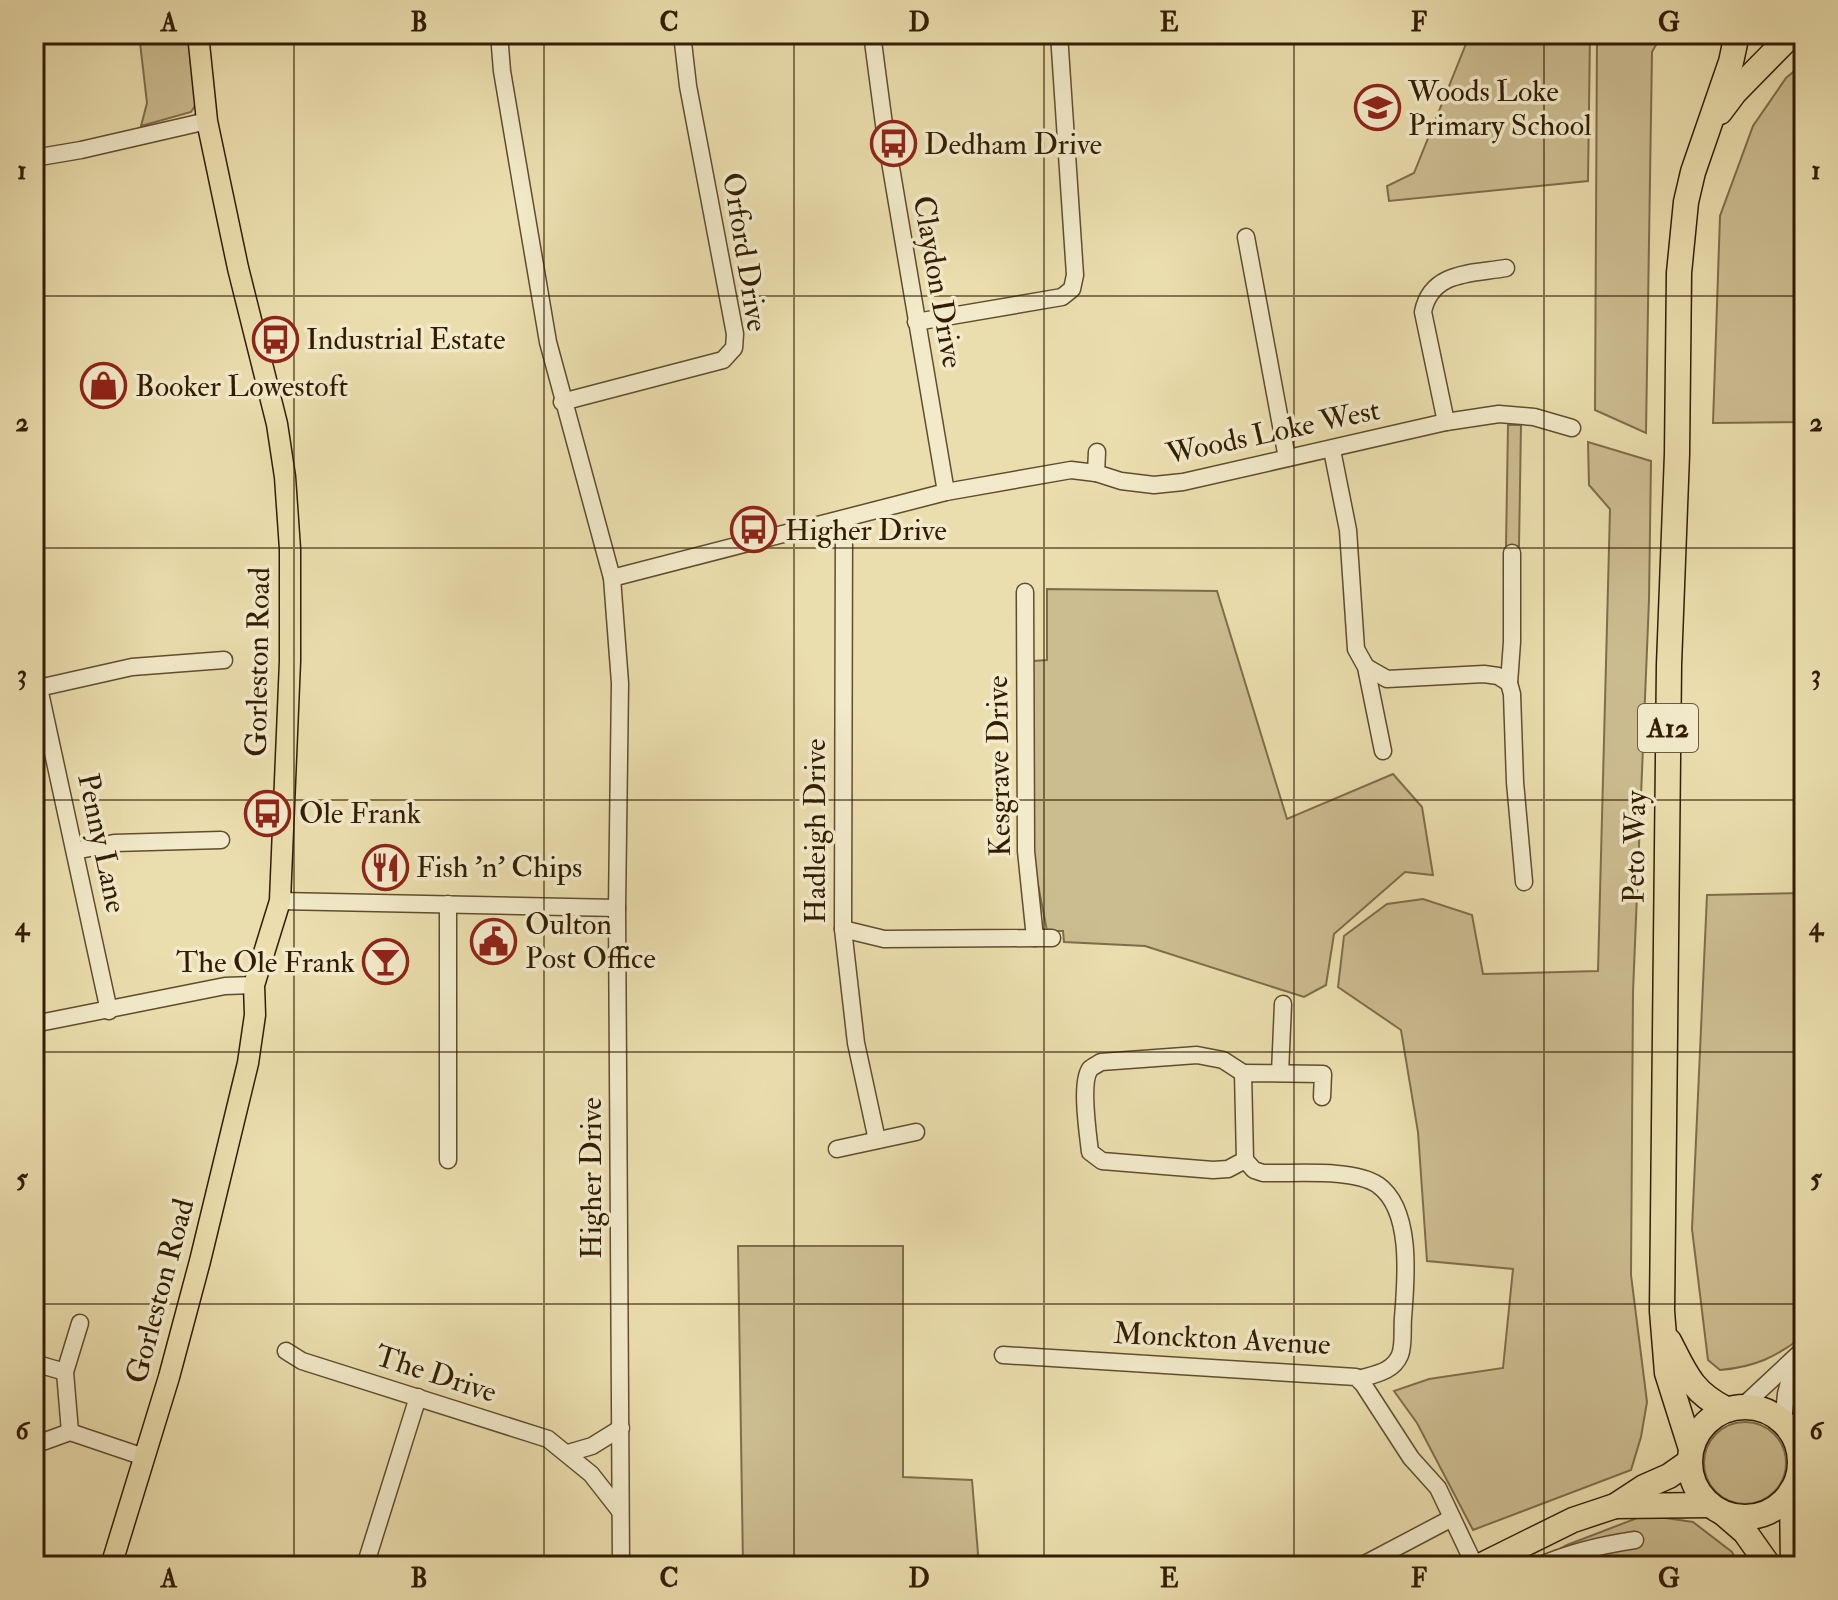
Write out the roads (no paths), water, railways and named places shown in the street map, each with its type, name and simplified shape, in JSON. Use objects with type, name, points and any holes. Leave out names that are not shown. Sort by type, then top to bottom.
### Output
[{"type":"highway","name":"Peto Way","points":[[1690,1455],[1667,1373],[1664,1332],[1669,665],[1677,454],[1679,273],[1686,202],[1693,172],[1737,34]]},
{"type":"highway","name":"Peto Way","points":[[1709,127],[1735,92],[1792,34]]},
{"type":"highway","name":"Peto Way","points":[[1664,1332],[1694,1387],[1735,1408]]},
{"type":"highway","points":[[1478,1566],[1573,1520],[1615,1506],[1644,1487],[1669,1476],[1690,1455],[1703,1425],[1735,1408],[1758,1408],[1791,1427],[1800,1454],[1793,1566]]},
{"type":"highway","points":[[1690,1455],[1695,1486],[1716,1509],[1745,1532],[1769,1566]]},
{"type":"highway","points":[[1615,1506],[1716,1509],[1738,1517],[1754,1516],[1782,1502],[1797,1484]]},
{"type":"main road","name":"Gorleston Road","points":[[111,1566],[173,1363],[237,1115],[255,1015],[254,985],[280,901],[290,661],[290,549],[285,477],[277,424],[238,268],[207,121],[198,34]]},
{"type":"street","name":"Higher Drive","points":[[499,34],[502,71],[548,342],[612,578],[620,683],[617,908],[621,1566]]},
{"type":"street","name":"Orford Drive","points":[[562,402],[723,360],[734,348],[735,334],[688,86],[682,34]]},
{"type":"street","name":"Claydon Drive","points":[[872,34],[885,132],[946,492]]},
{"type":"street","points":[[916,322],[1062,297],[1072,289],[1075,275],[1059,34]]},
{"type":"street","points":[[34,158],[207,121]]},
{"type":"street","points":[[1246,237],[1287,458]]},
{"type":"street","points":[[1446,422],[1423,312],[1426,299],[1434,286],[1447,279],[1506,268]]},
{"type":"street","name":"Woods Loke West","points":[[612,578],[946,492],[1071,470],[1154,485],[1183,482],[1446,422],[1499,414],[1534,417],[1572,428]]},
{"type":"street","points":[[1332,450],[1348,530],[1356,649],[1366,667],[1383,751]]},
{"type":"street","points":[[1096,473],[1097,452]]},
{"type":"street","name":"Hadleigh Drive","points":[[844,519],[843,929],[856,1043],[877,1140]]},
{"type":"street","points":[[1512,553],[1509,683],[1524,882]]},
{"type":"street","name":"Kesgrave Drive","points":[[843,929],[884,939],[1044,938],[1026,851],[1025,592]]},
{"type":"street","points":[[36,688],[132,667],[224,660]]},
{"type":"street","points":[[1366,667],[1387,679],[1484,674],[1498,676],[1509,683]]},
{"type":"street","name":"Penny Lane","points":[[36,688],[109,1011]]},
{"type":"street","points":[[75,851],[114,843],[221,840]]},
{"type":"street","points":[[280,901],[617,908]]},
{"type":"street","points":[[448,904],[448,1160]]},
{"type":"street","points":[[34,1024],[225,986],[254,985]]},
{"type":"street","points":[[1280,1073],[1283,1004]]},
{"type":"street","points":[[1245,1160],[1228,1169],[1213,1170],[1102,1161],[1085,1155],[1086,1079],[1091,1068],[1101,1062],[1197,1055],[1223,1060],[1243,1073],[1323,1074],[1322,1097]]},
{"type":"street","points":[[1243,1073],[1245,1160],[1254,1170],[1263,1173],[1358,1176],[1377,1184],[1392,1198],[1398,1210],[1406,1254],[1401,1354],[1390,1368],[1359,1379]]},
{"type":"street","points":[[837,1149],[916,1132]]},
{"type":"street","points":[[70,1432],[65,1372],[80,1323]]},
{"type":"street","name":"The Drive","points":[[286,1351],[302,1361],[548,1439],[591,1474],[620,1511]]},
{"type":"street","points":[[1735,1408],[1800,1352]]},
{"type":"street","points":[[1791,1427],[1786,1394],[1800,1352]]},
{"type":"street","name":"Monckton Avenue","points":[[1003,1355],[1337,1374],[1359,1379],[1411,1458],[1438,1488],[1478,1566]]},
{"type":"street","points":[[34,1363],[65,1372]]},
{"type":"street","points":[[365,1566],[418,1397]]},
{"type":"street","points":[[568,1453],[592,1446],[621,1428]]},
{"type":"street","points":[[34,1445],[70,1432],[144,1457]]},
{"type":"street","points":[[1361,1566],[1452,1518]]},
{"type":"street","points":[[1539,1566],[1597,1545],[1635,1540]]},
{"type":"place","name":"Woods Loke Primary School","points":[[1377,108]]},
{"type":"place","name":"Dedham Drive","points":[[893,144]]},
{"type":"place","name":"Industrial Estate","points":[[275,339]]},
{"type":"place","name":"Booker Lowestoft","points":[[104,386]]},
{"type":"place","name":"Higher Drive","points":[[754,530]]},
{"type":"place","name":"Ole Frank","points":[[268,813]]},
{"type":"place","name":"Fish 'n' Chips","points":[[385,867]]},
{"type":"place","name":"Oulton Post Office","points":[[494,941]]},
{"type":"place","name":"The Ole Frank","points":[[386,962]]}]
